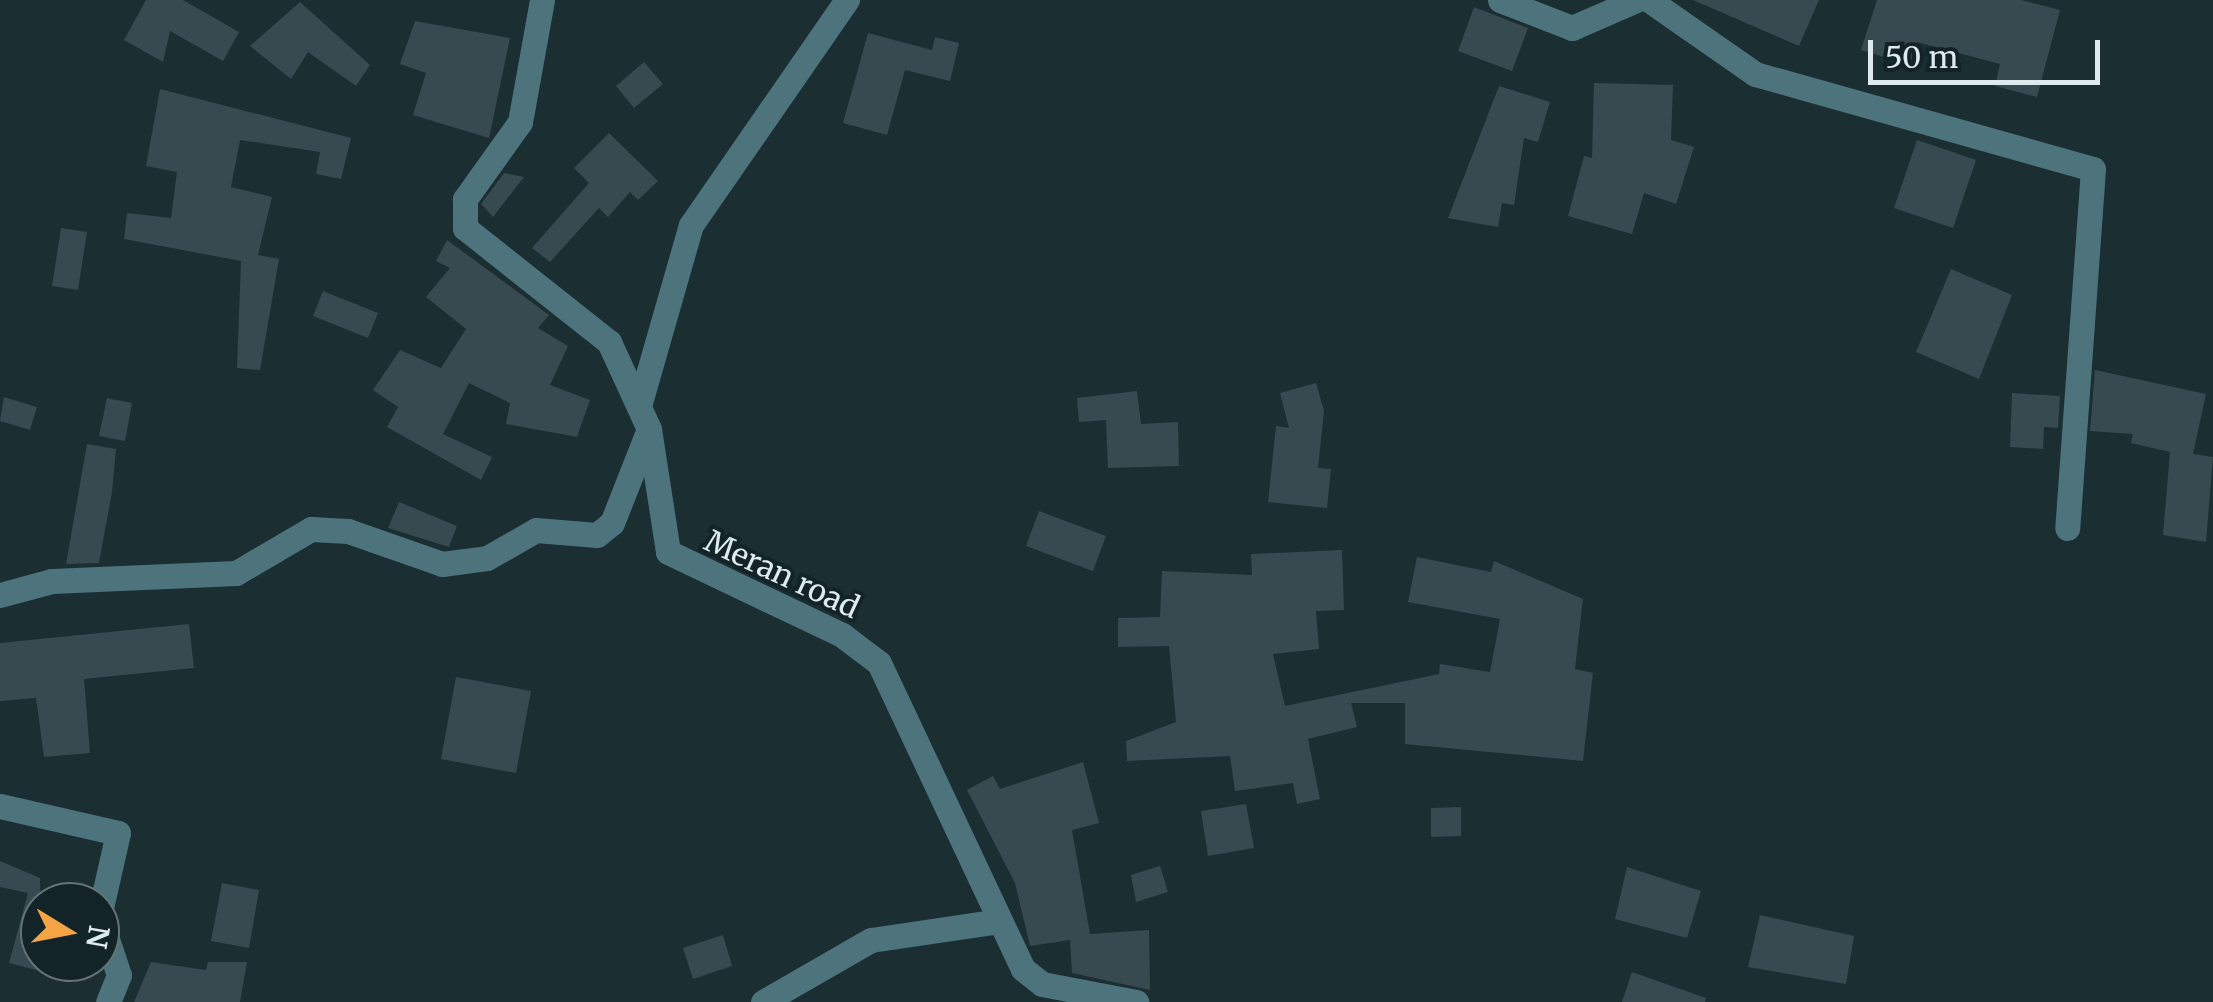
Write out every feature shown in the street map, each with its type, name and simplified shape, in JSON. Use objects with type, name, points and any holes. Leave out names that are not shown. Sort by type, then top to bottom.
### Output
[{"type":"street","name":"Meran road","points":[[542,0],[520,122],[465,198],[465,228],[609,342],[644,418],[668,552],[842,635],[879,663],[1022,969],[1042,984],[1136,1002]]},
{"type":"street","points":[[0,595],[52,581],[236,573],[311,529],[348,531],[442,564],[487,558],[536,530],[597,535],[612,523],[644,418],[691,224],[848,0]]},
{"type":"street","points":[[1500,0],[1572,28],[1636,0]]},
{"type":"street","points":[[1649,0],[1756,74],[2093,169],[2066,528]]},
{"type":"street","points":[[0,806],[118,833],[107,882]]},
{"type":"street","points":[[763,1002],[872,940],[999,921]]},
{"type":"building","points":[[146,0],[183,0],[239,32],[223,61],[170,31],[163,62],[124,40]]},
{"type":"building","points":[[1693,0],[1819,0],[1799,46]]},
{"type":"building","points":[[1877,0],[2021,0],[2060,10],[2037,97],[1995,86],[2000,64],[1917,42],[1910,65],[1861,50]]},
{"type":"building","points":[[300,2],[370,65],[356,86],[308,52],[291,79],[250,46]]},
{"type":"building","points":[[1474,7],[1528,28],[1512,71],[1458,51]]},
{"type":"building","points":[[415,21],[510,38],[489,138],[413,115],[426,73],[400,64]]},
{"type":"building","points":[[868,33],[932,50],[935,37],[959,43],[950,81],[905,70],[887,135],[843,123]]},
{"type":"building","points":[[644,62],[663,84],[634,108],[616,86]]},
{"type":"building","points":[[1594,83],[1673,85],[1671,140],[1694,147],[1676,204],[1644,193],[1632,234],[1568,216],[1584,156],[1592,158]]},
{"type":"building","points":[[1499,86],[1550,102],[1538,142],[1524,138],[1514,205],[1502,203],[1498,227],[1448,218]]},
{"type":"building","points":[[160,89],[351,138],[341,179],[316,174],[320,152],[240,140],[231,187],[272,197],[258,255],[279,259],[260,370],[237,368],[241,261],[124,239],[127,213],[171,218],[177,172],[146,166]]},
{"type":"building","points":[[609,133],[658,181],[638,200],[630,192],[608,217],[599,208],[550,262],[532,248],[589,183],[574,168]]},
{"type":"building","points":[[1917,140],[1976,160],[1953,228],[1894,208]]},
{"type":"building","points":[[504,173],[524,177],[493,217],[481,204]]},
{"type":"building","points":[[61,228],[87,232],[78,290],[52,286]]},
{"type":"building","points":[[447,240],[549,315],[538,328],[568,346],[550,385],[590,400],[577,437],[506,424],[510,403],[469,383],[443,434],[492,457],[481,480],[387,427],[398,407],[373,390],[400,350],[441,368],[466,329],[426,297],[450,268],[436,261]]},
{"type":"building","points":[[1951,269],[2012,295],[1979,379],[1916,352]]},
{"type":"building","points":[[323,291],[378,313],[368,338],[313,316]]},
{"type":"building","points":[[2095,370],[2206,394],[2193,454],[2213,457],[2206,542],[2163,535],[2170,452],[2131,443],[2133,434],[2090,431]]},
{"type":"building","points":[[1316,383],[1324,411],[1318,468],[1331,469],[1327,508],[1268,502],[1276,426],[1289,428],[1280,393]]},
{"type":"building","points":[[1137,391],[1141,424],[1178,422],[1179,466],[1108,468],[1106,420],[1079,422],[1077,398]]},
{"type":"building","points":[[2012,393],[2060,396],[2058,428],[2044,427],[2043,449],[2010,447]]},
{"type":"building","points":[[4,397],[37,407],[30,430],[0,421]]},
{"type":"building","points":[[107,398],[132,403],[125,441],[99,436]]},
{"type":"building","points":[[87,444],[116,449],[112,492],[99,563],[66,564]]},
{"type":"building","points":[[399,502],[457,526],[449,547],[388,528]]},
{"type":"building","points":[[1039,511],[1106,536],[1093,571],[1026,546]]},
{"type":"building","points":[[1342,550],[1344,610],[1316,611],[1319,649],[1273,654],[1285,706],[1439,674],[1440,664],[1490,672],[1500,619],[1408,602],[1417,557],[1491,572],[1494,561],[1583,599],[1575,669],[1593,673],[1583,761],[1405,744],[1405,703],[1351,703],[1357,727],[1308,739],[1320,799],[1297,804],[1293,783],[1235,791],[1230,756],[1127,761],[1126,741],[1176,722],[1169,646],[1118,647],[1118,618],[1160,617],[1162,571],[1252,575],[1251,554]]},
{"type":"building","points":[[189,624],[194,668],[84,679],[90,753],[44,757],[36,698],[0,701],[0,643]]},
{"type":"building","points":[[456,677],[531,691],[516,773],[441,759]]},
{"type":"building","points":[[1083,762],[1099,823],[1072,830],[1090,934],[1149,930],[1150,990],[1072,973],[1070,940],[1030,946],[1015,883],[967,790],[993,776],[1000,789]]},
{"type":"building","points":[[1246,804],[1254,848],[1208,856],[1201,811]]},
{"type":"building","points":[[1461,807],[1461,836],[1431,837],[1431,808]]},
{"type":"building","points":[[0,861],[40,878],[40,882],[20,882],[20,891],[0,887]]},
{"type":"building","points":[[1160,866],[1168,892],[1136,902],[1131,875]]},
{"type":"building","points":[[1627,867],[1701,891],[1687,938],[1615,919]]},
{"type":"building","points":[[222,883],[259,890],[249,948],[211,941]]},
{"type":"building","points":[[1760,915],[1854,936],[1846,984],[1748,967]]},
{"type":"building","points":[[20,922],[20,966],[9,963]]},
{"type":"building","points":[[723,935],[732,966],[693,979],[683,948]]},
{"type":"building","points":[[151,962],[206,970],[208,962],[247,962],[240,1002],[134,1002]]},
{"type":"building","points":[[1632,972],[1706,998],[1705,1002],[1622,1002]]}]
